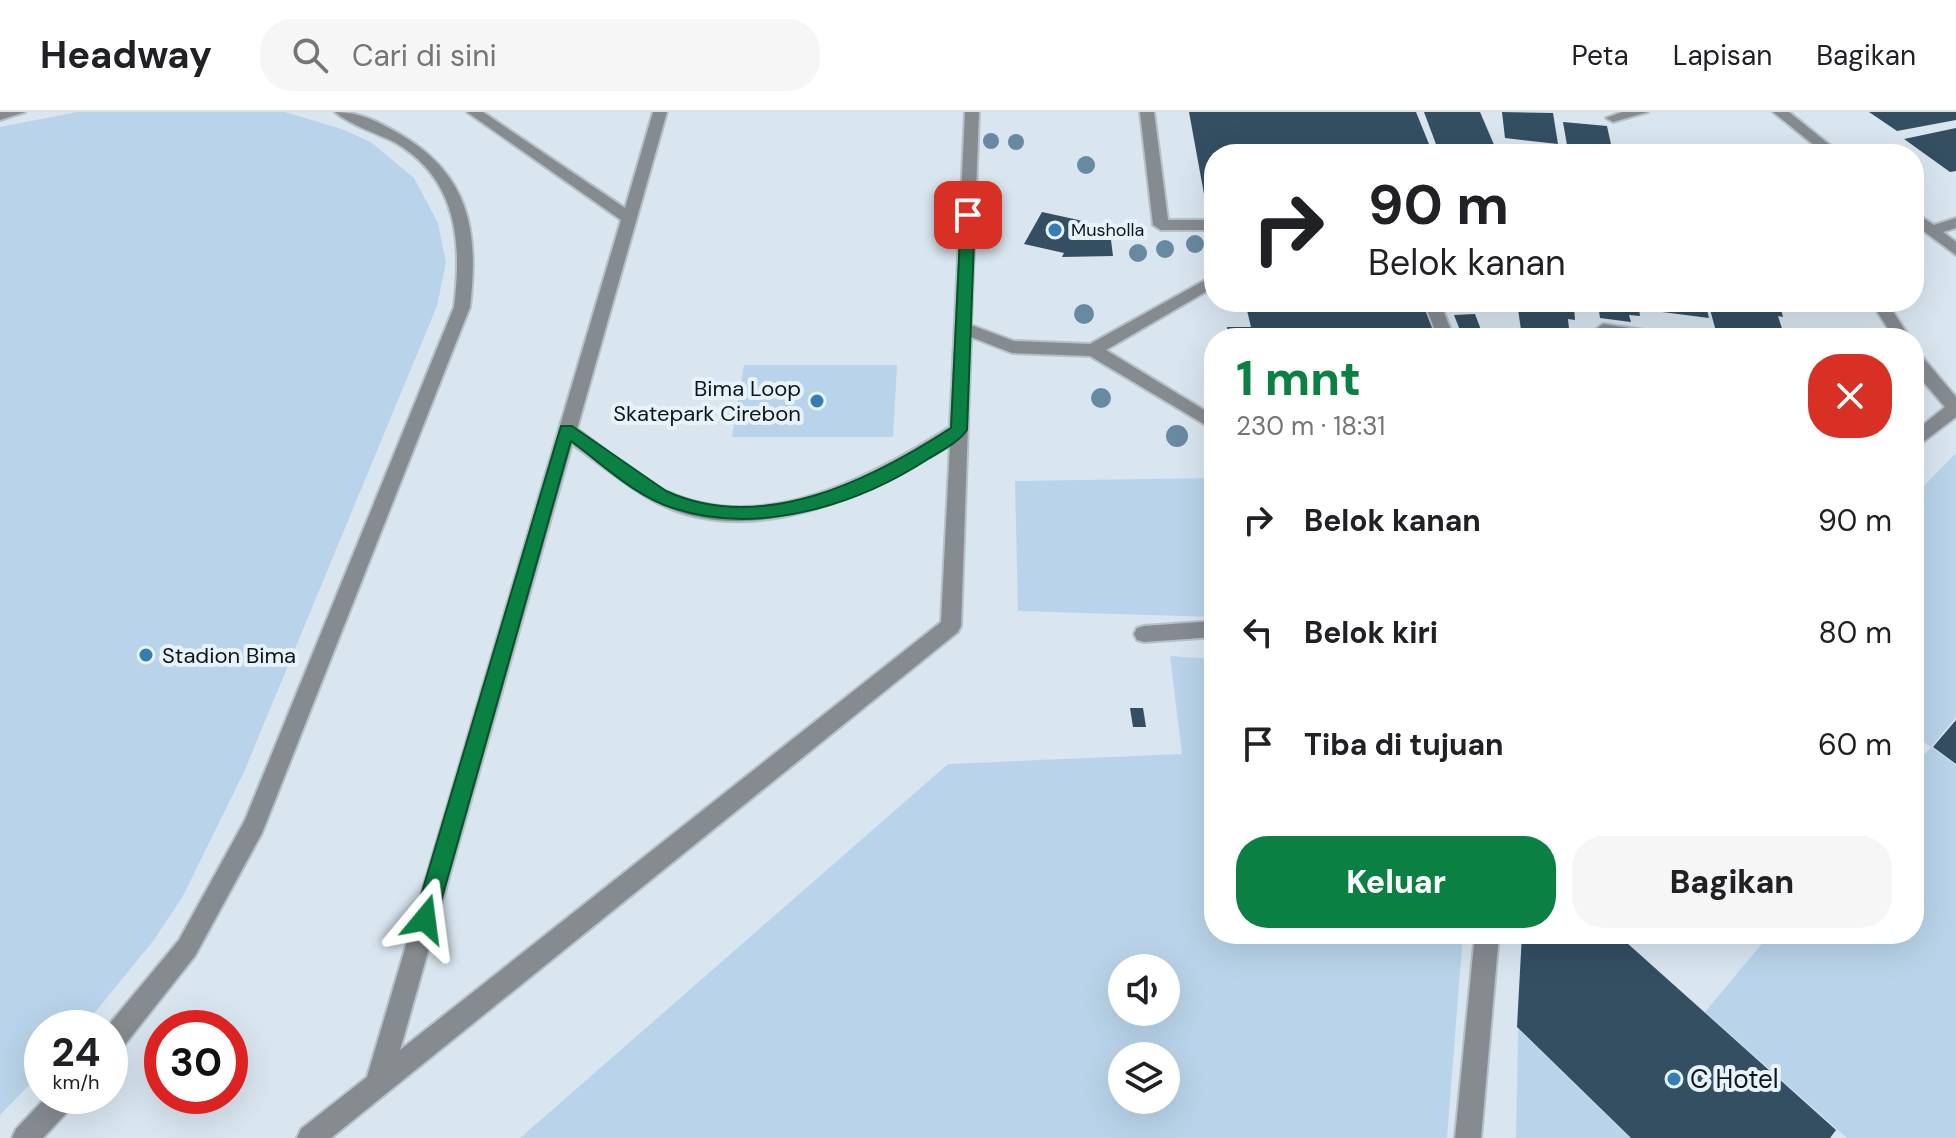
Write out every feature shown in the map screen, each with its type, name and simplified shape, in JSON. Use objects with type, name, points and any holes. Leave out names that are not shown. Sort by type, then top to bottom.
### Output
[{"type":"street","points":[[0,116],[18,112]]},
{"type":"street","points":[[128,1021],[187,948],[254,826],[462,307],[469,239],[451,190],[416,150],[393,135],[342,112]]},
{"type":"street","points":[[474,112],[629,218]]},
{"type":"street","points":[[377,1085],[660,112]]},
{"type":"street","points":[[310,1138],[951,626],[972,112]]},
{"type":"street","points":[[1147,112],[1161,225],[1204,225]]},
{"type":"street","points":[[1613,118],[1641,112]]},
{"type":"street","points":[[1780,112],[1817,144]]},
{"type":"street","points":[[1931,231],[1956,223]]},
{"type":"street","points":[[1924,225],[1956,250]]},
{"type":"street","points":[[1093,350],[1204,286]]},
{"type":"street","points":[[963,328],[1012,347],[1093,350],[1204,418]]},
{"type":"street","points":[[1924,380],[1956,408],[1924,434]]},
{"type":"street","points":[[566,430],[660,496],[676,503],[731,513],[813,505],[882,477],[959,430]]},
{"type":"street","points":[[1144,634],[1204,630]]},
{"type":"street","points":[[1468,1138],[1486,944]]},
{"type":"street","points":[[25,1138],[48,1114]]},
{"type":"shaded area","name":"Stadion Bima","points":[[77,112],[285,112],[345,130],[372,143],[414,178],[438,223],[446,263],[437,306],[244,772],[183,896],[154,940],[97,1010],[24,1010],[24,1090],[0,1115],[0,127]]},
{"type":"shaded area","name":"Bima Loop Skatepark Cirebon","points":[[744,365],[897,365],[893,437],[732,437]]},
{"type":"shaded area","points":[[1956,453],[1956,717],[1931,747],[1924,742],[1924,486]]},
{"type":"shaded area","points":[[1204,478],[1204,617],[1018,611],[1015,481]]},
{"type":"shaded area","points":[[1170,656],[1204,658],[1204,944],[1462,944],[1447,1138],[520,1138],[948,764],[1182,754]]},
{"type":"shaded area","points":[[1931,747],[1956,765],[1956,1138],[1847,1138],[1705,1012],[1762,944],[1924,944],[1924,755]]},
{"type":"shaded area","points":[[1518,1029],[1630,1138],[1516,1138]]},
{"type":"building","points":[[1189,112],[1416,112],[1429,144],[1204,144],[1204,194]]},
{"type":"building","points":[[1424,112],[1480,112],[1494,144],[1436,144]]},
{"type":"building","points":[[1502,112],[1553,113],[1558,144],[1505,138]]},
{"type":"building","points":[[1869,112],[1956,112],[1956,120],[1897,131]]},
{"type":"building","points":[[1563,122],[1607,126],[1611,144],[1567,144]]},
{"type":"building","points":[[1956,128],[1956,171],[1950,172],[1924,153],[1924,144],[1911,144],[1904,139]]},
{"type":"building","name":"Musholla","points":[[1042,212],[1083,221],[1073,240],[1111,240],[1113,256],[1062,257],[1064,253],[1024,244]]},
{"type":"building","points":[[1247,312],[1427,312],[1432,328],[1227,327],[1251,327]]},
{"type":"building","points":[[1518,312],[1574,312],[1575,320],[1568,319],[1569,328],[1521,328]]},
{"type":"building","points":[[1599,312],[1639,312],[1640,316],[1629,315],[1631,322],[1600,318]]},
{"type":"building","points":[[1662,312],[1708,312],[1709,318]]},
{"type":"building","points":[[1711,312],[1782,312],[1783,317],[1778,316],[1782,328],[1715,328]]},
{"type":"building","points":[[1475,314],[1480,328],[1459,328],[1454,315]]},
{"type":"building","points":[[1130,708],[1143,708],[1146,727],[1133,727]]},
{"type":"building","points":[[1956,720],[1956,764],[1933,747]]},
{"type":"building","name":"C Hotel","points":[[1521,944],[1628,944],[1836,1130],[1830,1138],[1631,1138],[1517,1027]]},
{"type":"place","name":"Musholla","points":[[1055,230]]},
{"type":"place","name":"Bima Loop Skatepark Cirebon","points":[[817,401]]},
{"type":"place","name":"Stadion Bima","points":[[146,655]]},
{"type":"place","name":"C Hotel","points":[[1674,1079]]},
{"type":"route","points":[[425,919],[566,430],[660,496],[676,503],[731,513],[813,505],[868,484],[909,463],[959,430],[968,215]]}]
